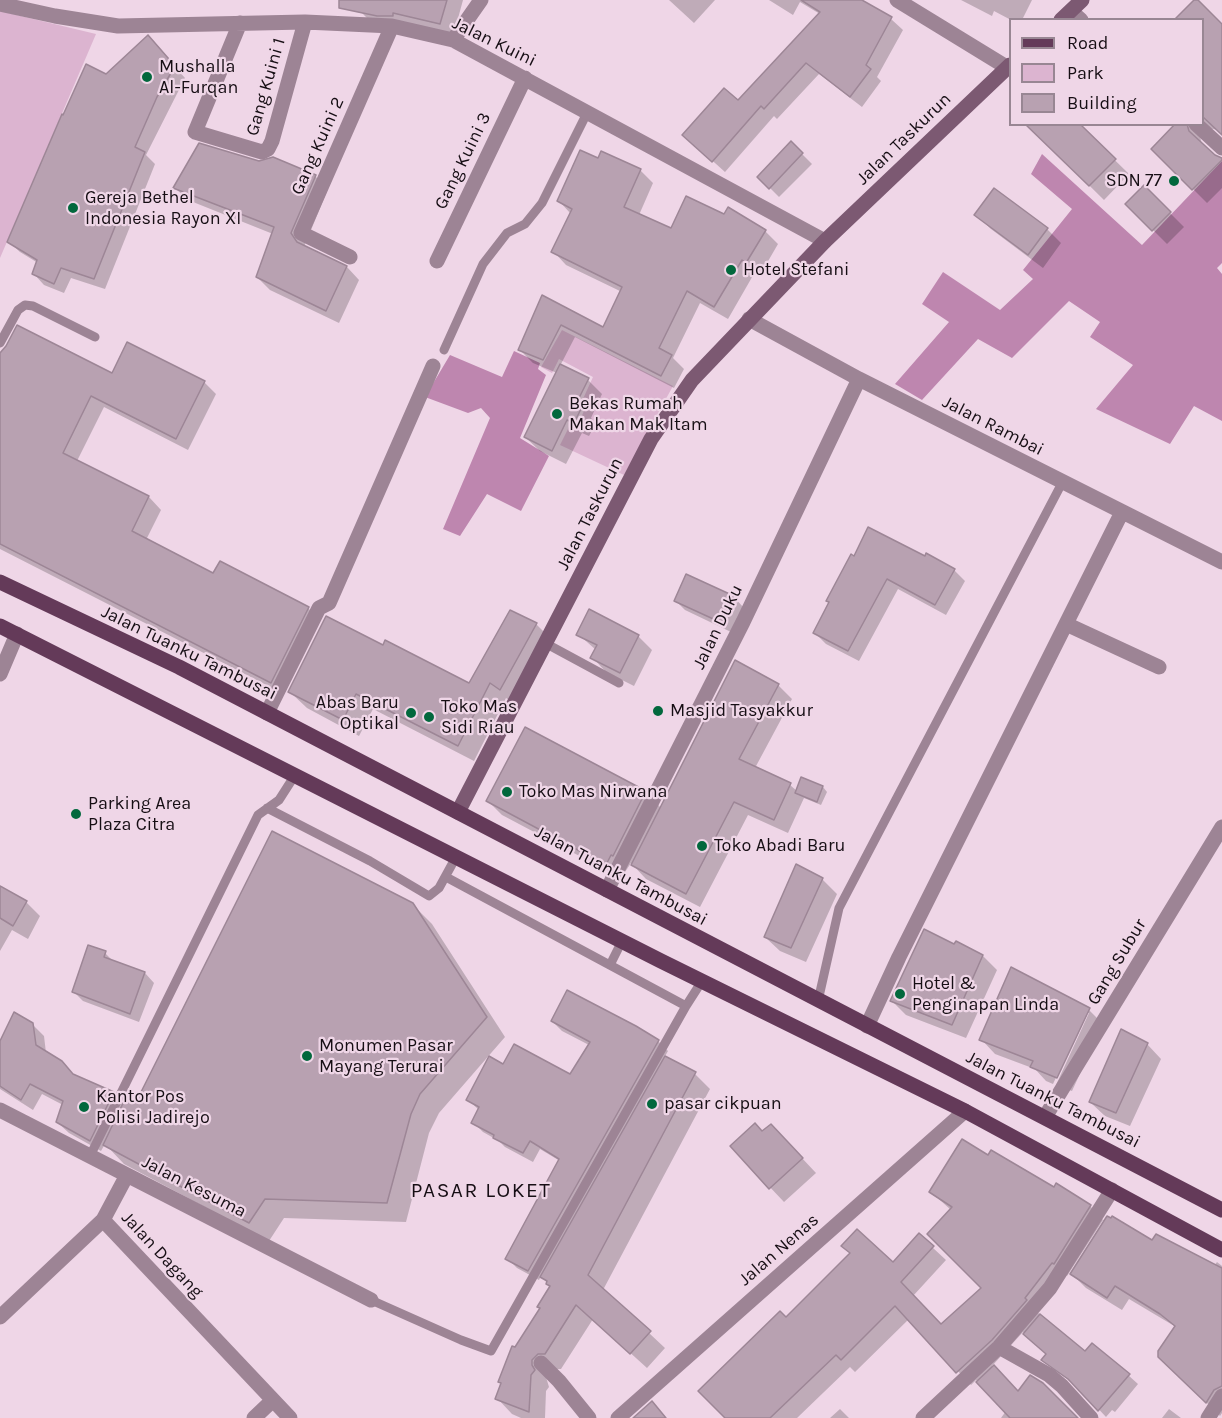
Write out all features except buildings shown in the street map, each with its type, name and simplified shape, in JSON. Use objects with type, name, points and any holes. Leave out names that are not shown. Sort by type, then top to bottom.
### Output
[{"type":"main road","name":"Jalan Tuanku Tambusai","points":[[0,582],[179,667],[1222,1210]]},
{"type":"main road","points":[[0,626],[622,941],[965,1111],[1222,1250]]},
{"type":"street","points":[[453,40],[481,0]]},
{"type":"street","points":[[897,0],[1009,66]]},
{"type":"street","name":"Jalan Kuini","points":[[0,4],[118,26],[305,22],[392,26],[453,40],[825,241]]},
{"type":"street","name":"Gang Kuini 1","points":[[240,23],[195,132],[262,152],[268,149],[272,141],[305,22]]},
{"type":"street","name":"Gang Kuini 2","points":[[350,257],[301,233],[392,26]]},
{"type":"street","name":"Jalan Taskurun","points":[[458,812],[651,439],[692,380],[825,241],[1009,66]]},
{"type":"street","name":"Gang Kuini 3","points":[[437,261],[525,78]]},
{"type":"street","points":[[1198,126],[1222,148]]},
{"type":"street","name":"Jalan Rambai","points":[[749,319],[859,379],[1222,562]]},
{"type":"street","points":[[267,713],[318,608],[329,603],[433,366]]},
{"type":"street","name":"Jalan Duku","points":[[606,890],[743,622],[859,379]]},
{"type":"street","points":[[867,1026],[899,957],[1122,512]]},
{"type":"street","points":[[1066,624],[1159,667]]},
{"type":"street","points":[[0,674],[17,634]]},
{"type":"street","name":"Gang Subur","points":[[1045,1117],[1222,827]]},
{"type":"street","name":"Jalan Kesuma","points":[[0,1110],[370,1300]]},
{"type":"street","name":"Jalan Nenas","points":[[618,1418],[965,1111]]},
{"type":"street","points":[[103,1221],[127,1175]]},
{"type":"street","points":[[923,1418],[999,1347],[1050,1288],[1112,1190]]},
{"type":"street","name":"Jalan Dagang","points":[[0,1317],[103,1221],[290,1418]]},
{"type":"street","points":[[999,1347],[1049,1375],[1091,1418]]},
{"type":"street","points":[[541,1363],[589,1418]]},
{"type":"street","points":[[1208,1418],[1222,1396]]},
{"type":"street","points":[[254,1418],[273,1400]]},
{"type":"lane","points":[[444,350],[483,264],[507,233],[525,224],[542,203],[588,111]]},
{"type":"lane","points":[[0,343],[18,310],[25,306],[33,306],[95,337]]},
{"type":"lane","points":[[818,1001],[839,908],[1062,483]]},
{"type":"lane","points":[[545,643],[619,683]]},
{"type":"lane","points":[[90,1156],[258,815],[279,800],[295,775]]},
{"type":"lane","points":[[267,808],[370,861],[429,896],[439,888],[456,857]]},
{"type":"lane","points":[[446,877],[686,1006]]},
{"type":"lane","points":[[610,965],[622,941]]},
{"type":"lane","points":[[370,1300],[491,1351],[702,981]]},
{"type":"green space","points":[[0,11],[96,34],[0,258]]},
{"type":"green space","points":[[562,330],[673,386],[624,475],[560,445],[570,425],[576,429],[587,404],[582,401],[593,377],[559,359],[552,373],[541,367]]},
{"type":"shaded area","points":[[1042,154],[1142,245],[1222,161],[1222,263],[1217,268],[1222,274],[1222,421],[1194,406],[1170,444],[1096,409],[1133,365],[1090,337],[1100,322],[1069,301],[1012,358],[978,339],[922,400],[895,384],[949,322],[922,304],[943,272],[1000,310],[1033,279],[1023,270],[1072,209],[1031,174]]},
{"type":"shaded area","points":[[514,351],[540,363],[538,369],[546,375],[520,438],[549,456],[521,511],[487,494],[460,536],[443,529],[490,418],[481,408],[468,413],[425,397],[450,355],[502,377]]},
{"type":"place","name":"Mushalla Al-Furqan","points":[[147,77]]},
{"type":"place","name":"SDN 77","points":[[1174,181]]},
{"type":"place","name":"Gereja Bethel Indonesia Rayon XI","points":[[73,208]]},
{"type":"place","name":"Hotel Stefani","points":[[731,270]]},
{"type":"place","name":"Bekas Rumah Makan Mak Itam","points":[[557,414]]},
{"type":"place","name":"Masjid Tasyakkur","points":[[658,711]]},
{"type":"place","name":"Abas Baru Optikal","points":[[411,713]]},
{"type":"place","name":"Toko Mas Sidi Riau","points":[[429,717]]},
{"type":"place","name":"Toko Mas Nirwana","points":[[507,792]]},
{"type":"place","name":"Parking Area Plaza Citra","points":[[76,814]]},
{"type":"place","name":"Toko Abadi Baru","points":[[702,846]]},
{"type":"place","name":"Hotel & Penginapan Linda","points":[[900,994]]},
{"type":"place","name":"Monumen Pasar Mayang Terurai","points":[[307,1056]]},
{"type":"place","name":"pasar cikpuan","points":[[652,1104]]},
{"type":"place","name":"Kantor Pos Polisi Jadirejo","points":[[84,1107]]},
{"type":"district","name":"PASAR LOKET","points":[[481,1191]]}]
